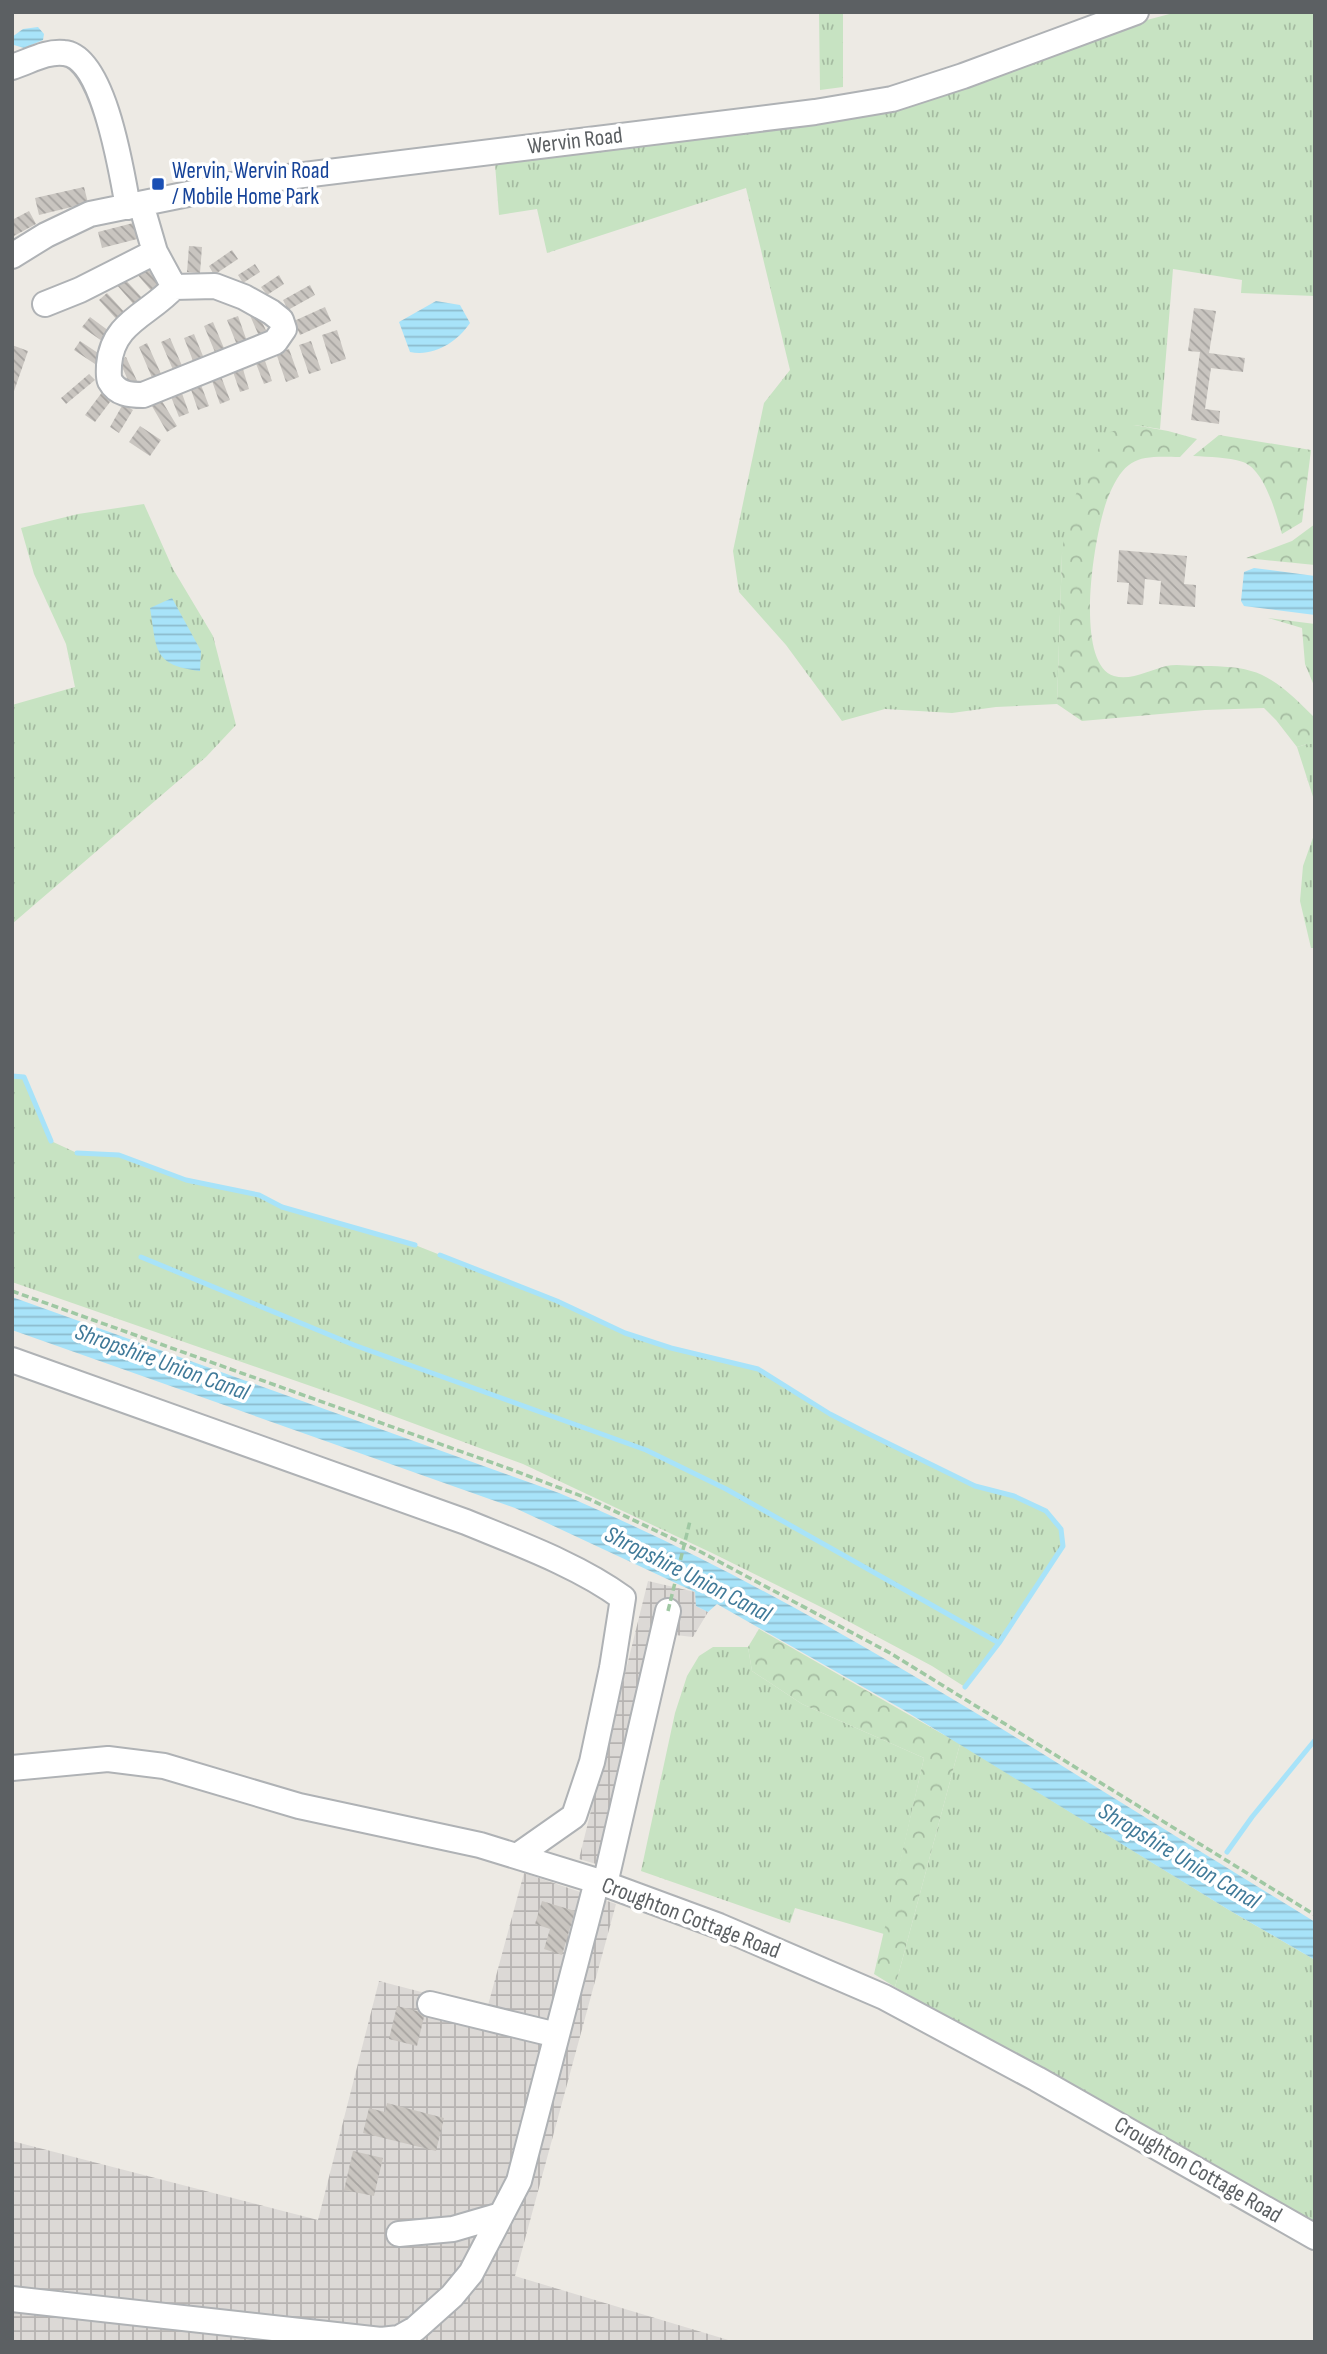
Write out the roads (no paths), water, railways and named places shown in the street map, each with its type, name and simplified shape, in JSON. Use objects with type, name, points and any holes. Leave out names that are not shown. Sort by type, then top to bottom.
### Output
[{"type":"street","name":"Wervin Road","points":[[12,256],[46,234],[90,214],[247,182],[816,112],[892,99],[963,76],[1136,12]]},
{"type":"street","points":[[12,67],[38,57],[64,52],[75,55],[85,67],[100,93],[135,205],[155,252],[174,287]]},
{"type":"street","points":[[45,304],[80,290],[155,252]]},
{"type":"street","points":[[215,286],[244,297],[281,320],[284,330],[275,342],[144,396],[128,395],[115,387],[108,378],[110,358],[120,333],[174,287],[215,286]]},
{"type":"street","points":[[12,1360],[466,1522],[530,1548],[604,1584],[623,1598],[612,1668],[592,1762],[574,1816],[517,1856]]},
{"type":"street","points":[[12,2299],[387,2341],[415,2329],[452,2296],[471,2273],[519,2181],[601,1883],[668,1611]]},
{"type":"street","name":"Croughton Cottage Road","points":[[12,1768],[108,1759],[164,1766],[299,1806],[480,1845],[601,1883],[719,1926],[884,1997],[1037,2079],[1315,2237]]},
{"type":"street","points":[[430,2004],[557,2035]]},
{"type":"street","points":[[399,2234],[453,2229],[501,2215]]},
{"type":"water","points":[[38,27],[44,34],[43,40],[24,48],[14,45],[12,37],[23,29]]},
{"type":"water","points":[[436,301],[460,305],[470,323],[452,342],[436,350],[410,352],[399,322]]},
{"type":"water","points":[[1254,568],[1315,576],[1315,615],[1244,606],[1241,601],[1244,572]]},
{"type":"water","points":[[172,598],[201,651],[200,671],[173,664],[165,659],[156,644],[150,608]]},
{"type":"water","name":"Shropshire Union Canal","points":[[12,1297],[559,1493],[682,1549],[802,1612],[919,1679],[1315,1922],[1315,1960],[902,1709],[717,1604],[708,1612],[696,1606],[695,1592],[515,1508],[12,1330]]},
{"type":"waterway","points":[[12,1076],[24,1077],[51,1141]]},
{"type":"waterway","points":[[77,1153],[119,1155],[186,1180],[259,1195],[282,1207],[415,1245]]},
{"type":"waterway","points":[[440,1255],[557,1301],[625,1333],[671,1348],[758,1369],[830,1414],[869,1434],[975,1486],[1014,1496],[1046,1511],[1061,1529],[1063,1546],[999,1643],[965,1687]]},
{"type":"waterway","points":[[141,1257],[354,1345],[646,1450],[726,1489],[999,1643]]},
{"type":"waterway","points":[[1227,1852],[1315,1740]]},
{"type":"place","name":"Wervin, Wervin Road / Mobile Home Park","points":[[158,184]]}]
